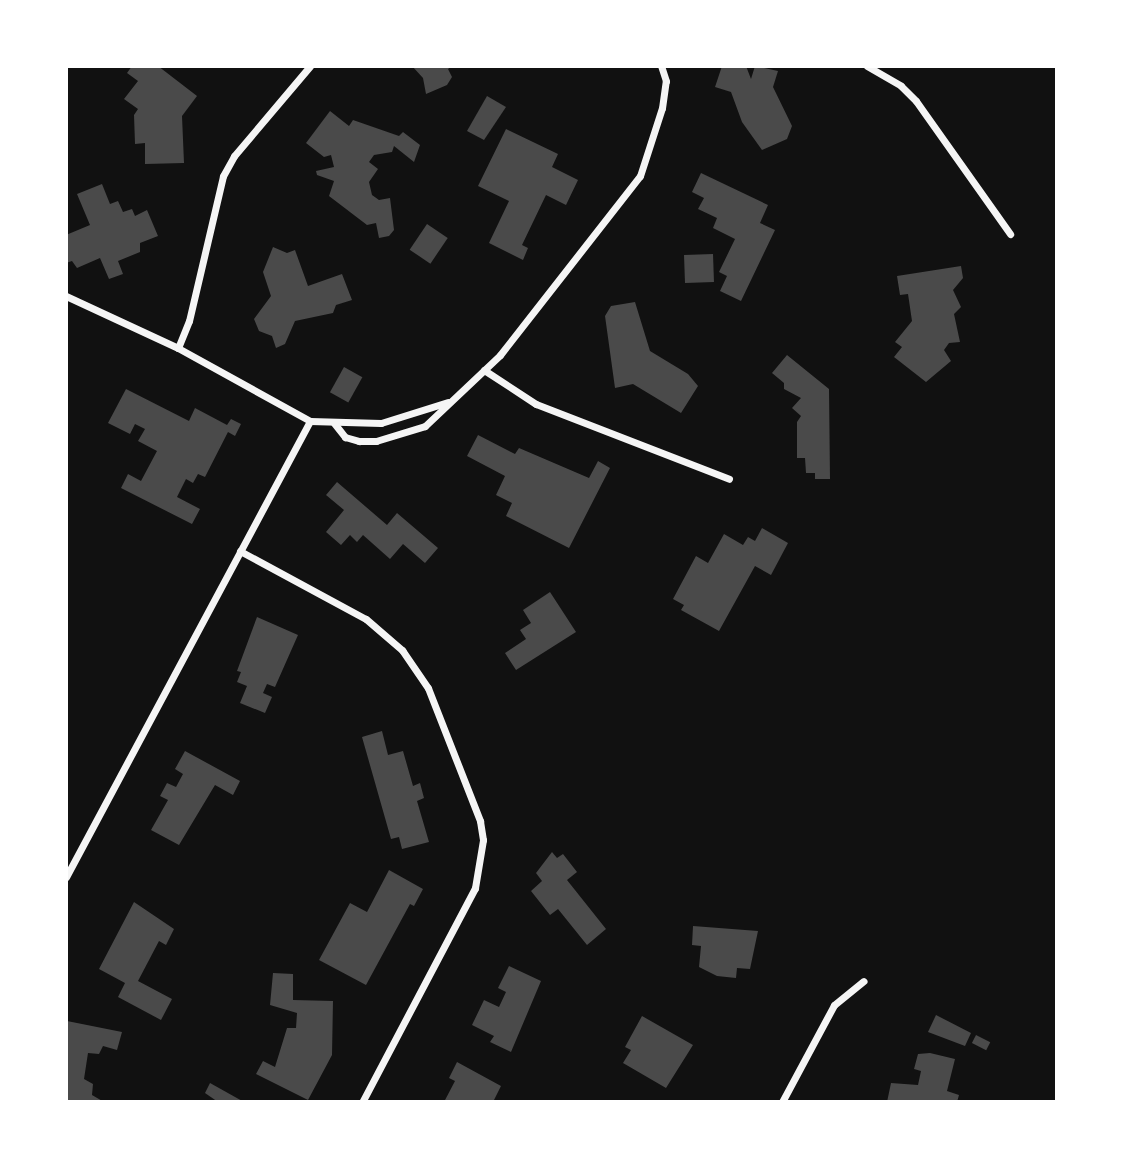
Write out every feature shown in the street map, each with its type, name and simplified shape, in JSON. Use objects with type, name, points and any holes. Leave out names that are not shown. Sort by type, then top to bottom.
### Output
[{"type":"street","points":[[178,348],[189,321],[223,176],[234,156],[310,66]]},
{"type":"street","points":[[334,423],[345,437],[376,441],[425,426],[447,402],[484,370],[541,306],[639,176],[662,108],[666,81],[661,66]]},
{"type":"street","points":[[867,66],[901,86],[916,101],[1010,234]]},
{"type":"street","points":[[66,296],[178,348],[310,421],[381,423],[447,402]]},
{"type":"street","points":[[484,370],[536,404],[730,480]]},
{"type":"street","points":[[66,877],[310,421]]},
{"type":"street","points":[[240,551],[366,619],[402,650],[428,688],[480,821],[483,840],[475,888],[362,1101]]},
{"type":"street","points":[[782,1101],[834,1005],[864,981]]},
{"type":"building","points":[[132,66],[158,66],[197,96],[182,116],[184,163],[145,164],[145,143],[135,144],[134,115],[138,109],[124,99],[138,81],[127,73]]},
{"type":"building","points":[[412,66],[452,66],[448,69],[452,77],[447,85],[426,94],[423,78]]},
{"type":"building","points":[[722,66],[746,66],[751,79],[755,66],[778,71],[773,87],[792,126],[787,139],[762,150],[742,122],[731,92],[715,87]]},
{"type":"building","points":[[487,96],[506,107],[484,140],[467,131]]},
{"type":"building","points":[[330,111],[349,126],[353,120],[399,136],[403,132],[420,145],[414,162],[394,146],[392,152],[374,155],[369,162],[378,169],[369,182],[372,195],[379,200],[390,198],[394,230],[389,236],[379,238],[376,223],[367,225],[329,196],[334,181],[317,175],[316,171],[334,167],[331,155],[324,157],[306,143]]},
{"type":"building","points":[[506,129],[558,154],[552,167],[578,180],[566,205],[546,195],[522,245],[528,248],[523,260],[489,243],[509,201],[478,186]]},
{"type":"building","points":[[701,173],[768,205],[760,223],[775,230],[741,301],[720,291],[727,276],[719,272],[735,239],[713,228],[717,218],[698,209],[704,198],[692,192]]},
{"type":"building","points":[[102,184],[110,204],[118,201],[123,212],[132,209],[135,216],[147,210],[158,236],[140,243],[140,252],[118,261],[123,274],[109,279],[100,258],[77,268],[72,261],[66,263],[66,235],[90,225],[77,194]]},
{"type":"building","points":[[427,224],[448,238],[430,264],[410,250]]},
{"type":"building","points":[[273,247],[287,253],[295,250],[308,286],[342,274],[352,300],[336,305],[333,313],[295,321],[285,344],[276,348],[272,336],[259,331],[254,319],[271,296],[263,272]]},
{"type":"building","points":[[713,254],[714,282],[685,283],[684,255]]},
{"type":"building","points":[[961,266],[963,278],[953,290],[961,307],[954,314],[960,342],[949,343],[944,350],[951,361],[926,382],[894,357],[902,347],[895,342],[912,321],[908,294],[900,295],[897,276]]},
{"type":"building","points":[[635,302],[650,351],[688,374],[698,386],[681,413],[633,384],[615,388],[605,316],[611,306]]},
{"type":"building","points":[[787,355],[829,389],[830,479],[815,479],[815,473],[806,473],[805,458],[797,458],[797,422],[801,416],[792,408],[801,398],[784,389],[784,383],[772,373]]},
{"type":"building","points":[[344,367],[362,377],[348,403],[330,392]]},
{"type":"building","points":[[126,389],[189,421],[195,408],[227,425],[231,419],[241,424],[235,436],[228,432],[205,477],[198,474],[193,483],[186,479],[177,497],[200,509],[192,524],[121,488],[128,474],[141,481],[157,451],[138,441],[145,429],[135,424],[130,434],[108,423]]},
{"type":"building","points":[[478,435],[515,454],[519,448],[589,478],[598,461],[610,468],[569,548],[506,516],[512,503],[496,495],[505,476],[467,456]]},
{"type":"building","points":[[337,482],[387,525],[397,513],[438,548],[425,563],[403,544],[390,559],[363,535],[357,542],[350,535],[341,545],[326,532],[344,510],[326,495]]},
{"type":"building","points":[[762,528],[788,543],[771,575],[755,566],[719,631],[681,610],[684,605],[673,599],[696,556],[708,563],[724,534],[743,545],[748,537],[755,541]]},
{"type":"building","points":[[550,592],[576,632],[516,670],[505,653],[526,639],[520,630],[531,623],[523,610]]},
{"type":"building","points":[[257,617],[298,635],[275,687],[267,684],[263,693],[272,697],[265,713],[240,703],[247,686],[237,682],[241,672],[237,671]]},
{"type":"building","points":[[382,731],[388,755],[403,751],[413,786],[420,783],[424,798],[417,801],[429,842],[402,849],[399,837],[391,839],[362,737]]},
{"type":"building","points":[[185,751],[240,781],[233,795],[215,785],[179,845],[151,830],[168,800],[160,796],[167,783],[176,787],[183,774],[175,769]]},
{"type":"building","points":[[552,852],[557,858],[563,854],[577,872],[567,880],[606,929],[587,945],[558,909],[550,915],[531,891],[542,881],[536,873]]},
{"type":"building","points":[[389,870],[423,889],[414,906],[410,904],[366,985],[319,960],[350,903],[367,912]]},
{"type":"building","points":[[134,902],[174,929],[166,945],[159,941],[138,981],[172,999],[161,1020],[118,997],[125,983],[99,969]]},
{"type":"building","points":[[693,926],[758,931],[750,969],[737,968],[736,978],[717,976],[699,967],[701,946],[692,945]]},
{"type":"building","points":[[509,966],[541,981],[511,1052],[490,1042],[494,1036],[472,1025],[484,1000],[499,1007],[506,992],[498,988]]},
{"type":"building","points":[[273,973],[293,974],[293,1000],[333,1001],[332,1055],[308,1100],[256,1074],[263,1061],[275,1067],[287,1028],[296,1028],[297,1013],[270,1005]]},
{"type":"building","points":[[936,1015],[971,1033],[965,1046],[928,1032]]},
{"type":"building","points":[[642,1016],[693,1045],[666,1088],[623,1063],[631,1050],[625,1047]]},
{"type":"building","points":[[67,1021],[122,1032],[117,1050],[103,1046],[99,1054],[88,1053],[84,1079],[93,1084],[92,1095],[104,1102],[66,1102]]},
{"type":"building","points":[[976,1035],[990,1042],[986,1050],[972,1043]]},
{"type":"building","points":[[930,1053],[955,1059],[947,1091],[959,1095],[957,1102],[887,1102],[891,1083],[918,1085],[921,1071],[914,1069],[918,1054]]},
{"type":"building","points":[[457,1062],[501,1086],[493,1102],[444,1102],[455,1081],[449,1078]]},
{"type":"building","points":[[210,1083],[244,1102],[218,1102],[205,1093]]}]
